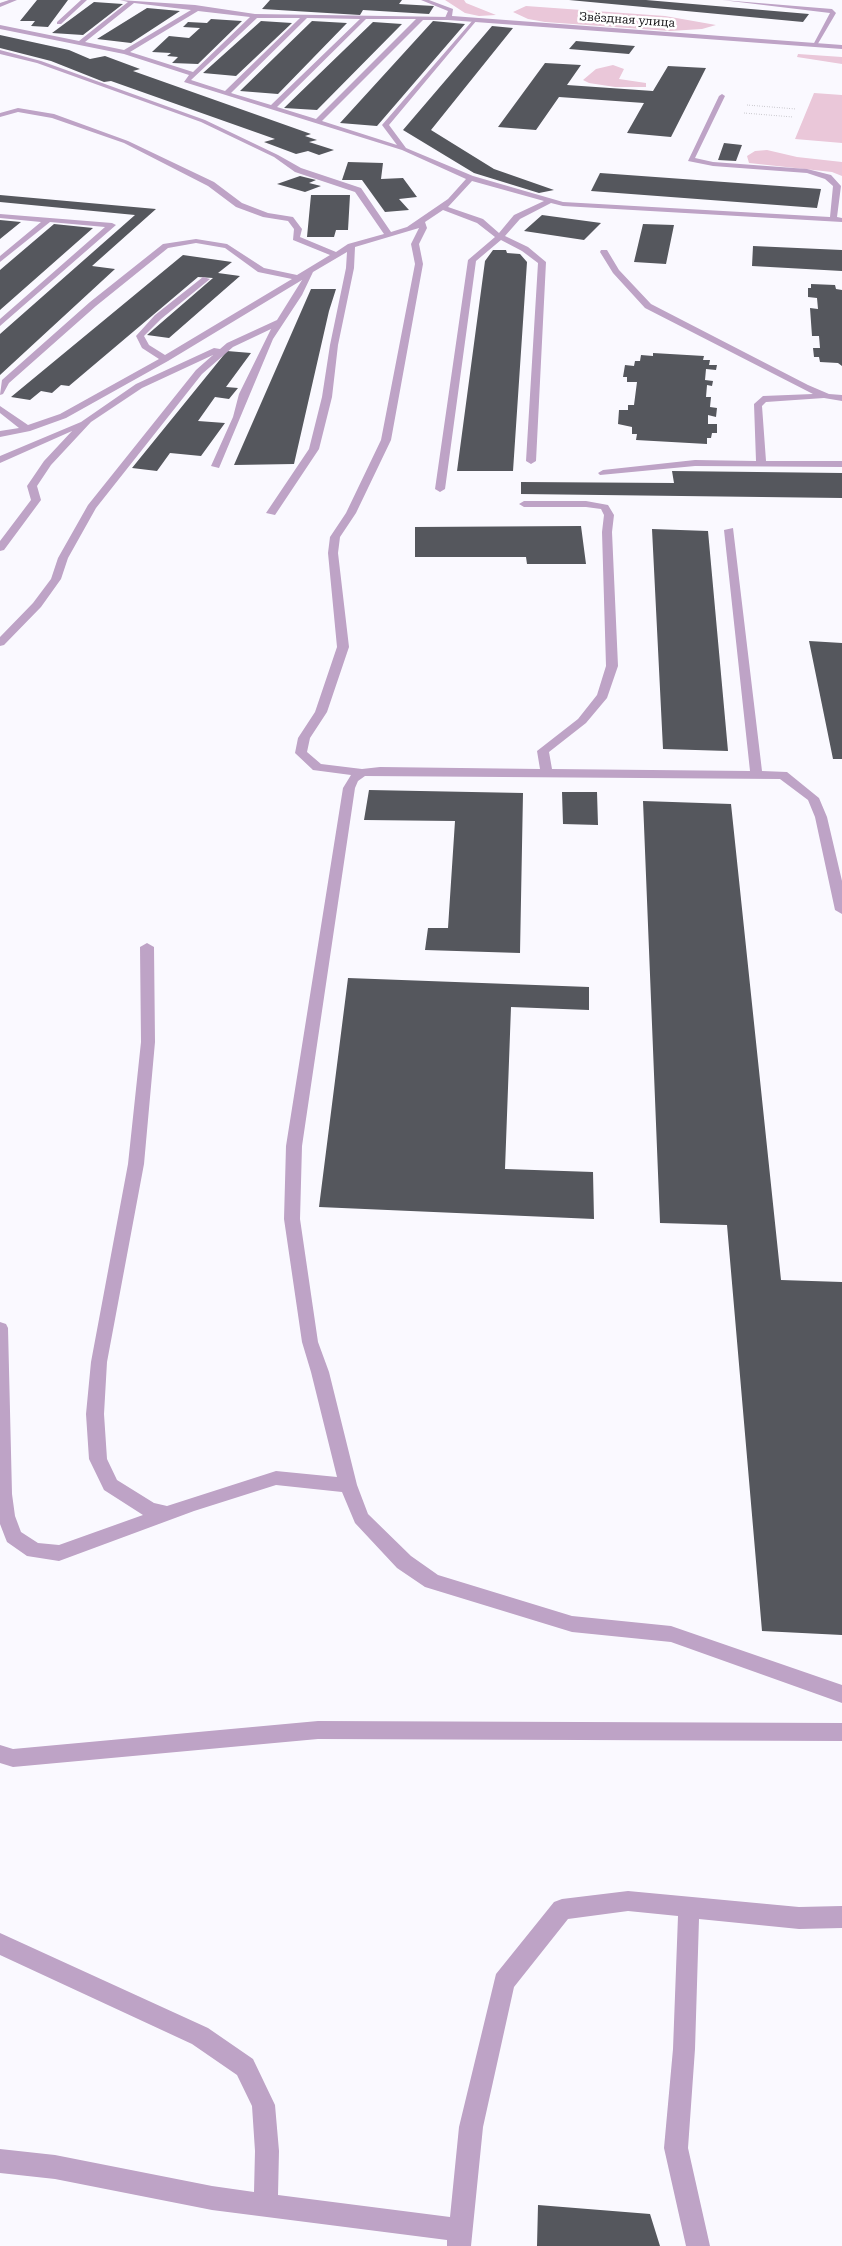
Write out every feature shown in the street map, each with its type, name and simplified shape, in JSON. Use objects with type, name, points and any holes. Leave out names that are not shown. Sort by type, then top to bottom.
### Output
[{"type":"street","points":[[0,5],[14,0]]},
{"type":"street","points":[[59,22],[84,0]]},
{"type":"street","name":"Звёздная улица","points":[[123,0],[255,16],[448,18],[842,47]]},
{"type":"street","points":[[125,52],[198,8],[186,0]]},
{"type":"street","points":[[424,0],[451,10],[448,18]]},
{"type":"street","points":[[725,0],[827,9],[833,13],[816,45]]},
{"type":"street","points":[[801,7],[806,0]]},
{"type":"street","points":[[81,42],[133,1]]},
{"type":"street","points":[[220,11],[226,6]]},
{"type":"street","points":[[255,16],[186,81],[404,149],[470,178],[563,204],[838,220],[838,186],[828,176],[807,172],[713,164],[691,159],[720,100]]},
{"type":"street","points":[[226,94],[304,18]]},
{"type":"street","points":[[273,107],[364,18]]},
{"type":"street","points":[[317,122],[421,18]]},
{"type":"street","points":[[404,149],[385,125],[475,21]]},
{"type":"street","points":[[0,27],[125,52],[194,74]]},
{"type":"street","points":[[0,52],[39,62],[202,121],[276,156],[298,170],[358,190],[389,235]]},
{"type":"street","points":[[0,115],[18,110],[30,111],[61,119],[126,142],[211,184],[239,205],[266,215],[290,219],[296,224],[298,229],[296,238],[337,255]]},
{"type":"street","points":[[0,434],[27,429],[63,416],[165,359],[351,246],[410,229],[451,200],[470,178]]},
{"type":"street","points":[[440,489],[472,260],[500,237],[517,217],[551,200]]},
{"type":"street","points":[[442,207],[480,221],[500,237],[525,249],[542,262],[531,461]]},
{"type":"street","points":[[0,216],[112,225],[0,323]]},
{"type":"street","points":[[0,260],[48,220]]},
{"type":"street","points":[[421,221],[423,228],[415,244],[419,264],[386,440],[351,513],[335,537],[333,553],[343,647],[321,712],[304,738],[301,753],[317,767],[362,773],[380,770],[756,773],[783,775],[813,798],[821,817],[842,910]]},
{"type":"street","points":[[0,392],[5,382],[86,311],[166,246],[196,241],[227,246],[261,270],[300,278]]},
{"type":"street","points":[[271,514],[314,449],[327,397],[330,367],[341,319],[351,246]]},
{"type":"street","points":[[604,252],[616,271],[648,306],[828,396]]},
{"type":"street","points":[[216,466],[238,417],[244,394],[261,362],[269,339],[311,272]]},
{"type":"street","points":[[165,359],[145,346],[140,336],[158,317],[206,279]]},
{"type":"street","points":[[0,460],[88,420],[128,393],[184,364],[280,322]]},
{"type":"street","points":[[0,643],[37,605],[56,579],[63,558],[92,507],[199,372],[230,345]]},
{"type":"street","points":[[128,393],[132,377]]},
{"type":"street","points":[[761,463],[757,406],[763,399],[828,396],[842,398]]},
{"type":"street","points":[[0,409],[27,429]]},
{"type":"street","points":[[0,548],[36,500],[32,486],[47,463],[88,420]]},
{"type":"street","points":[[603,473],[695,463],[842,464]]},
{"type":"street","points":[[524,504],[586,504],[604,507],[609,515],[612,666],[603,696],[582,720],[543,751],[546,772]]},
{"type":"street","points":[[729,530],[756,773]]},
{"type":"street","points":[[362,773],[354,779],[349,788],[294,1146],[292,1219],[310,1342],[320,1372],[348,1485],[361,1518],[404,1562],[432,1581],[572,1624],[671,1634],[842,1694]]},
{"type":"street","points":[[147,947],[148,1042],[140,1130],[136,1164],[102,1344],[95,1414],[98,1459],[110,1485],[149,1510],[168,1514]]},
{"type":"street","points":[[0,1328],[3,1494],[6,1516],[14,1537],[34,1550],[58,1553],[276,1478],[348,1485]]},
{"type":"street","points":[[0,1754],[13,1758],[318,1730],[842,1732]]},
{"type":"street","points":[[0,2160],[55,2167],[212,2198],[266,2205],[459,2238],[471,2127],[504,1982],[562,1909],[628,1901],[798,1918],[842,1917]]},
{"type":"street","points":[[689,1907],[684,2049],[676,2148],[698,2246]]},
{"type":"street","points":[[0,1944],[200,2036],[245,2067],[263,2105],[267,2152],[266,2205]]},
{"type":"path","points":[[720,100],[796,109]]},
{"type":"path","points":[[714,111],[793,117]]},
{"type":"shaded area","points":[[445,0],[464,0],[466,3],[496,15],[479,16],[465,13]]},
{"type":"shaded area","points":[[526,6],[665,16],[716,25],[702,29],[670,31],[545,22],[528,19],[513,12]]},
{"type":"shaded area","points":[[798,54],[842,57],[842,64],[797,57]]},
{"type":"shaded area","points":[[613,65],[624,69],[619,79],[646,83],[646,87],[615,87],[589,83],[583,80],[596,69]]},
{"type":"shaded area","points":[[814,93],[842,95],[842,143],[795,139]]},
{"type":"shaded area","points":[[767,150],[797,157],[842,162],[842,176],[832,172],[749,163],[747,156],[755,151]]},
{"type":"building","points":[[37,0],[68,0],[48,27],[31,26],[35,21],[20,21]]},
{"type":"building","points":[[270,0],[402,0],[399,4],[434,6],[429,14],[363,10],[360,15],[262,9]]},
{"type":"building","points":[[569,0],[646,0],[809,14],[803,22]]},
{"type":"building","points":[[94,2],[123,4],[83,35],[52,33]]},
{"type":"building","points":[[147,8],[180,11],[131,43],[97,39]]},
{"type":"building","points":[[211,19],[242,21],[198,64],[172,63],[178,57],[167,56],[171,53],[152,52],[169,36],[189,38],[200,28],[183,27],[188,22],[207,23]]},
{"type":"building","points":[[261,21],[292,23],[236,76],[203,73]]},
{"type":"building","points":[[312,21],[347,23],[278,94],[240,91]]},
{"type":"building","points":[[433,21],[465,24],[377,126],[340,123]]},
{"type":"building","points":[[373,22],[402,24],[317,110],[284,108]]},
{"type":"building","points":[[492,26],[513,28],[431,130],[494,169],[554,190],[539,193],[474,173],[403,130]]},
{"type":"building","points":[[0,35],[69,50],[90,59],[105,56],[140,69],[133,71],[311,134],[305,136],[317,140],[309,142],[334,150],[319,155],[308,151],[296,154],[264,142],[275,139],[111,81],[104,82],[51,61],[0,48]]},
{"type":"building","points":[[576,41],[635,46],[629,54],[569,49]]},
{"type":"building","points":[[545,63],[581,65],[567,85],[653,91],[668,66],[706,68],[671,137],[627,133],[644,103],[559,97],[536,130],[498,127]]},
{"type":"building","points":[[724,143],[742,145],[736,161],[718,160]]},
{"type":"building","points":[[348,162],[383,163],[381,179],[403,178],[417,197],[399,199],[409,210],[385,212],[362,180],[342,180]]},
{"type":"building","points":[[600,173],[821,189],[817,208],[591,191]]},
{"type":"building","points":[[300,176],[316,180],[309,183],[321,186],[305,192],[277,184]]},
{"type":"building","points":[[0,195],[156,209],[92,266],[115,269],[0,375],[0,334],[135,215],[0,202]]},
{"type":"building","points":[[311,195],[350,195],[348,230],[336,230],[334,237],[307,237]]},
{"type":"building","points":[[542,215],[601,223],[584,240],[524,231]]},
{"type":"building","points":[[0,220],[21,222],[0,239]]},
{"type":"building","points":[[54,224],[93,228],[0,310],[0,270]]},
{"type":"building","points":[[643,224],[674,225],[666,264],[634,262]]},
{"type":"building","points":[[753,246],[842,250],[842,271],[752,266]]},
{"type":"building","points":[[493,250],[506,250],[507,253],[520,254],[527,262],[513,471],[457,471],[485,261]]},
{"type":"building","points":[[183,255],[232,262],[218,273],[240,276],[169,338],[147,335],[213,278],[198,277],[69,386],[61,385],[52,393],[41,391],[30,400],[11,397]]},
{"type":"building","points":[[811,284],[835,285],[836,289],[842,290],[842,366],[838,363],[820,362],[819,357],[814,357],[813,348],[820,348],[819,336],[812,336],[810,308],[818,309],[817,298],[808,297],[808,288],[811,288]]},
{"type":"building","points":[[311,289],[336,289],[329,311],[294,464],[234,465]]},
{"type":"building","points":[[227,351],[251,353],[226,387],[238,388],[229,399],[215,397],[198,421],[225,423],[201,456],[170,453],[157,471],[132,468]]},
{"type":"building","points":[[653,353],[704,356],[703,360],[710,360],[709,365],[717,365],[716,370],[706,369],[705,380],[713,381],[712,386],[707,385],[706,397],[711,397],[710,407],[717,408],[716,417],[708,415],[708,424],[717,424],[717,433],[712,433],[711,438],[707,438],[707,444],[636,440],[637,434],[632,434],[632,427],[618,424],[619,410],[628,410],[628,405],[634,405],[637,382],[627,382],[627,377],[623,377],[625,365],[634,366],[635,361],[640,361],[641,355],[653,356]]},
{"type":"building","points":[[672,471],[842,473],[842,498],[521,494],[521,482],[674,483]]},
{"type":"building","points":[[581,526],[586,564],[527,564],[526,557],[415,557],[415,527]]},
{"type":"building","points":[[652,529],[708,531],[728,751],[663,749]]},
{"type":"building","points":[[809,641],[842,643],[842,759],[833,759]]},
{"type":"building","points":[[369,790],[523,793],[520,953],[425,950],[428,928],[448,928],[455,821],[364,820]]},
{"type":"building","points":[[562,792],[597,792],[598,825],[563,824]]},
{"type":"building","points":[[643,801],[731,804],[781,1280],[842,1282],[842,1635],[762,1631],[727,1225],[660,1223]]},
{"type":"building","points":[[348,978],[589,987],[589,1010],[511,1007],[505,1169],[593,1172],[594,1219],[319,1207]]},
{"type":"building","points":[[538,2205],[650,2214],[660,2246],[537,2246]]}]
